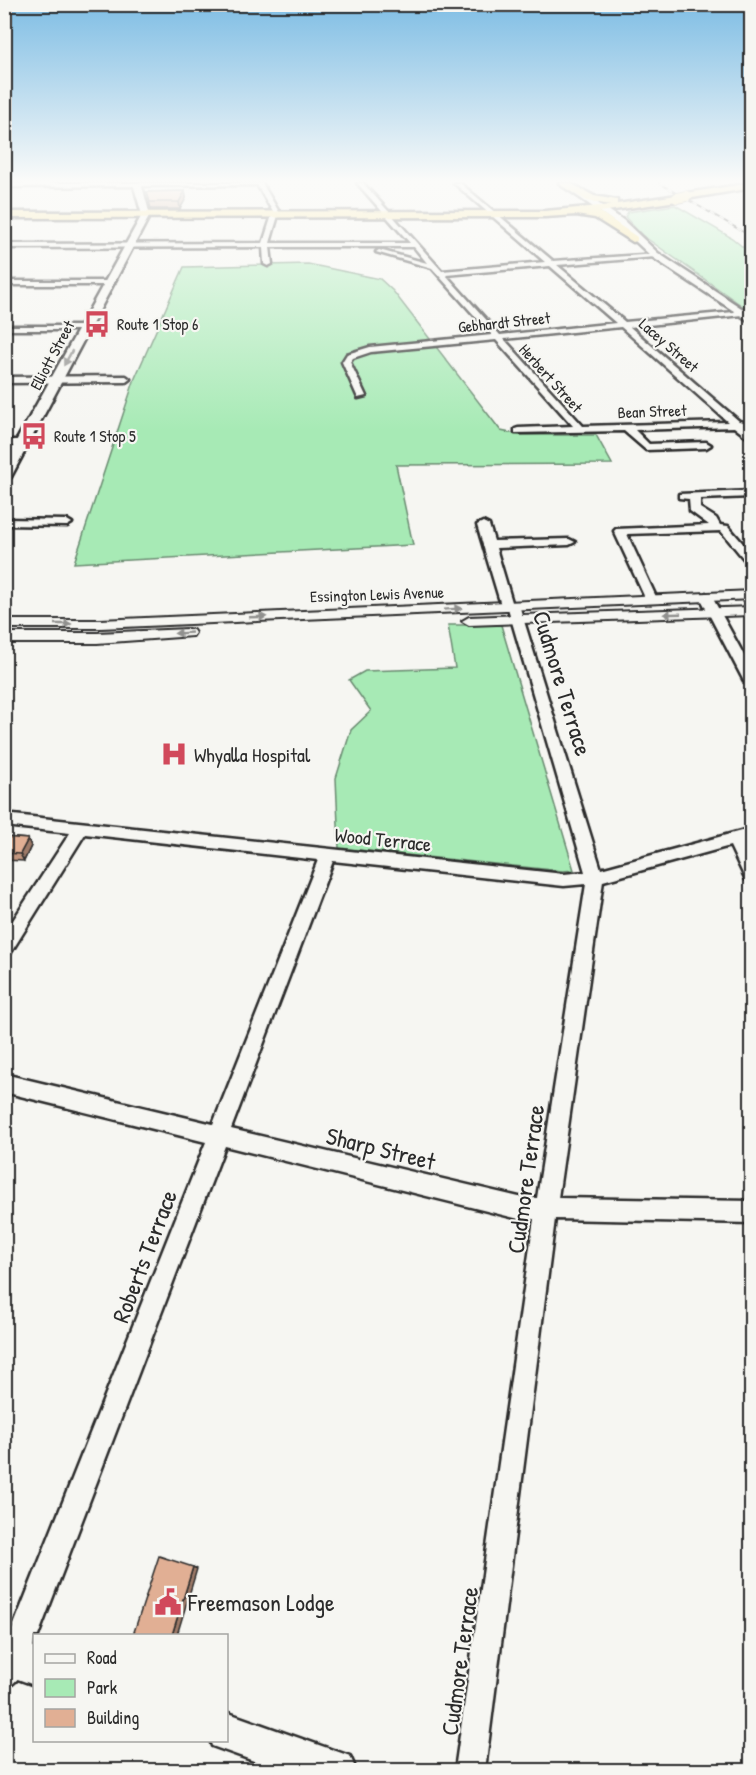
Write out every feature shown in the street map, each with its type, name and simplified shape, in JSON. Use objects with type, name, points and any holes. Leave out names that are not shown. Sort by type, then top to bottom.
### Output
[{"type":"main road","name":"Elliott Street","points":[[69,332],[109,266]]},
{"type":"main road","name":"Elliott Street","points":[[4,477],[23,443],[45,380],[85,328],[110,283],[116,266]]},
{"type":"main road","points":[[671,266],[752,320]]},
{"type":"main road","points":[[228,1733],[336,1770]]},
{"type":"street","name":"Herbert Street","points":[[433,266],[580,429]]},
{"type":"street","points":[[439,273],[529,266]]},
{"type":"street","name":"Lacey Street","points":[[554,266],[752,438]]},
{"type":"street","points":[[4,283],[110,283]]},
{"type":"street","name":"Gebhardt Street","points":[[361,396],[346,362],[350,356],[370,350],[742,313]]},
{"type":"street","points":[[4,328],[69,332],[85,328]]},
{"type":"street","points":[[4,380],[126,379]]},
{"type":"street","name":"Bean Street","points":[[518,431],[752,423]]},
{"type":"street","points":[[625,426],[646,447],[706,445]]},
{"type":"street","points":[[6,441],[23,443]]},
{"type":"street","points":[[716,527],[712,520],[694,509],[696,501],[688,496],[752,494]]},
{"type":"street","points":[[4,522],[67,523]]},
{"type":"street","name":"Cudmore Terrace","points":[[470,1770],[546,1209],[595,877],[512,610],[483,525]]},
{"type":"street","points":[[651,599],[620,531],[724,528],[752,562]]},
{"type":"street","points":[[489,545],[569,542]]},
{"type":"street","name":"Essington Lewis Avenue","points":[[4,638],[97,638],[651,599],[752,595]]},
{"type":"street","points":[[706,597],[752,682]]},
{"type":"street","name":"Essington Lewis Avenue","points":[[4,624],[100,624],[512,610],[752,611]]},
{"type":"street","name":"Wood Terrace","points":[[4,820],[564,880],[595,877],[752,834]]},
{"type":"street","points":[[4,949],[81,828]]},
{"type":"street","points":[[735,838],[752,876]]},
{"type":"street","name":"Roberts Terrace","points":[[15,1664],[328,854]]},
{"type":"street","name":"Sharp Street","points":[[4,1083],[519,1208],[752,1212]]},
{"type":"green space","points":[[317,266],[380,279],[393,291],[501,431],[520,435],[596,435],[612,464],[396,465],[413,545],[74,563],[135,378],[184,267]]},
{"type":"green space","points":[[686,266],[751,266],[751,312]]},
{"type":"green space","points":[[448,625],[501,625],[574,870],[563,871],[339,848],[336,778],[351,730],[371,711],[349,680],[365,671],[455,668]]},
{"type":"building","points":[[4,837],[28,839],[20,854],[4,853]]},
{"type":"building","name":"Freemason Lodge","points":[[159,1556],[193,1567],[172,1634],[133,1634]]},
{"type":"place","name":"Route 1 Stop 6","points":[[97,324]]},
{"type":"place","name":"Route 1 Stop 5","points":[[34,436]]},
{"type":"place","name":"Whyalla Hospital","points":[[174,754]]},
{"type":"place","name":"Freemason Lodge","points":[[168,1602]]}]
